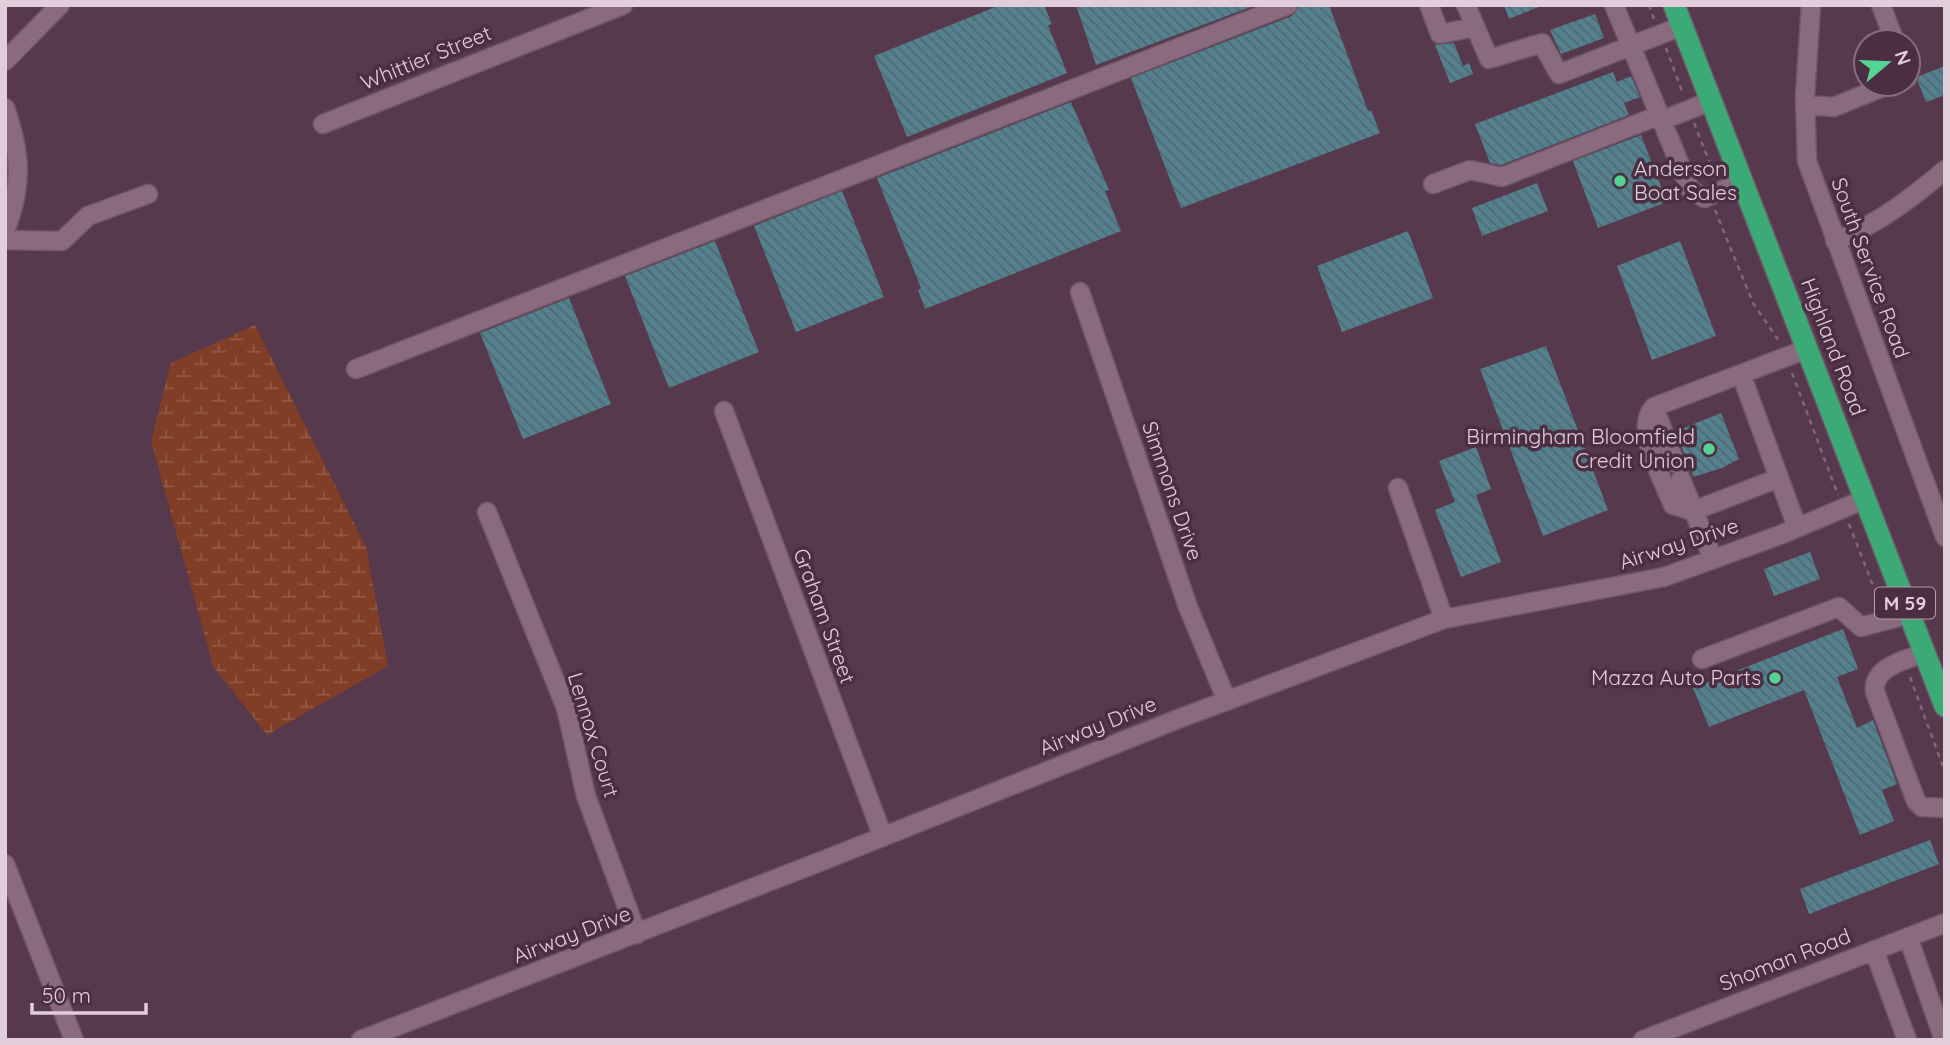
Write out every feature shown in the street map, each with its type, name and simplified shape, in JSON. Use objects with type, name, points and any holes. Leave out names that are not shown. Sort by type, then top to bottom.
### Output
[{"type":"highway","name":"Highland Road","points":[[1674,5],[1924,653],[1938,671],[1945,706]]},
{"type":"street","points":[[5,61],[60,5]]},
{"type":"street","name":"Whittier Street","points":[[323,124],[623,5]]},
{"type":"street","points":[[356,369],[1288,5]]},
{"type":"street","points":[[1429,5],[1440,34],[1475,27]]},
{"type":"street","points":[[1466,5],[1489,58],[1542,43],[1559,74],[1632,48],[1682,26]]},
{"type":"street","points":[[1614,5],[1690,189],[1704,198],[1742,182]]},
{"type":"street","name":"South Service Road","points":[[1811,5],[1805,105],[1807,161],[1943,527]]},
{"type":"street","points":[[1881,5],[1890,28]]},
{"type":"street","points":[[1805,105],[1834,107],[1856,98]]},
{"type":"street","points":[[1433,184],[1470,170],[1502,177],[1711,101]]},
{"type":"street","points":[[5,108],[14,132],[17,161],[17,201],[5,231]]},
{"type":"street","points":[[1835,241],[1868,228],[1898,209],[1945,170]]},
{"type":"street","points":[[5,240],[62,241],[88,216],[108,211],[148,194]]},
{"type":"street","name":"Simmons Drive","points":[[1080,292],[1188,607],[1227,701]]},
{"type":"street","points":[[1779,478],[1693,511],[1673,505],[1644,430],[1646,416],[1654,407],[1807,349]]},
{"type":"street","points":[[1741,374],[1797,527]]},
{"type":"street","points":[[1654,407],[1713,559]]},
{"type":"street","name":"Graham Street","points":[[724,411],[883,837]]},
{"type":"street","points":[[1398,488],[1444,619]]},
{"type":"street","name":"Airway Drive","points":[[361,1040],[1227,701],[1444,619],[1664,577],[1866,499]]},
{"type":"street","name":"Lennox Court","points":[[487,512],[566,708],[586,796],[637,934]]},
{"type":"street","points":[[1702,659],[1839,607],[1861,627],[1909,614]]},
{"type":"street","points":[[1924,653],[1879,673],[1874,682],[1875,692],[1916,801],[1922,807],[1945,808]]},
{"type":"street","points":[[5,864],[74,1040]]},
{"type":"street","name":"Shoman Road","points":[[1643,1040],[1945,923]]},
{"type":"street","points":[[1908,937],[1944,1040]]},
{"type":"street","points":[[1874,950],[1907,1040]]},
{"type":"path","points":[[1649,5],[1717,180],[1714,209],[1751,299],[1770,323],[1786,357],[1837,494]]},
{"type":"green space","points":[[255,325],[366,547],[388,666],[267,735],[213,666],[151,441],[171,363]]},
{"type":"building","points":[[1000,5],[1044,5],[1052,24],[1048,25],[1067,73],[907,137],[874,56]]},
{"type":"building","points":[[1076,5],[1256,5],[1096,65]]},
{"type":"building","points":[[1299,5],[1329,5],[1368,111],[1371,110],[1380,133],[1181,208],[1131,78],[1292,16]]},
{"type":"building","points":[[1504,5],[1541,5],[1541,6],[1509,19]]},
{"type":"building","points":[[1595,14],[1604,38],[1561,54],[1550,30]]},
{"type":"building","points":[[1454,43],[1463,66],[1469,63],[1473,74],[1450,83],[1435,45]]},
{"type":"building","points":[[1945,66],[1945,95],[1926,102],[1922,92],[1922,75]]},
{"type":"building","points":[[1613,72],[1617,82],[1631,76],[1640,97],[1624,103],[1629,115],[1501,165],[1490,163],[1475,124]]},
{"type":"building","points":[[1071,102],[1109,190],[1105,191],[1121,231],[925,309],[918,290],[921,288],[877,178]]},
{"type":"building","name":"Anderson Boat Sales","points":[[1641,135],[1667,202],[1598,228],[1573,161]]},
{"type":"building","points":[[1537,183],[1548,211],[1482,236],[1472,208]]},
{"type":"building","points":[[842,191],[884,297],[796,332],[754,226]]},
{"type":"building","points":[[1408,231],[1433,298],[1342,332],[1317,266]]},
{"type":"building","points":[[715,241],[759,352],[669,388],[625,276]]},
{"type":"building","points":[[1680,241],[1716,336],[1652,360],[1617,266]]},
{"type":"building","points":[[569,298],[611,404],[523,439],[480,333]]},
{"type":"building","points":[[1546,346],[1608,510],[1543,536],[1480,369]]},
{"type":"building","name":"Birmingham Bloomfield Credit Union","points":[[1721,413],[1739,459],[1722,468],[1693,477],[1691,468],[1689,471],[1685,469],[1684,453],[1676,431]]},
{"type":"building","points":[[1476,447],[1491,489],[1476,495],[1501,562],[1461,577],[1435,510],[1455,502],[1439,461]]},
{"type":"building","points":[[1810,552],[1820,579],[1774,596],[1764,569]]},
{"type":"building","points":[[1843,629],[1858,669],[1837,677],[1857,728],[1873,720],[1897,784],[1882,790],[1894,821],[1860,835],[1804,690],[1709,727],[1693,688]]},
{"type":"building","points":[[1930,840],[1939,864],[1809,914],[1800,889]]},
{"type":"place","name":"Anderson Boat Sales","points":[[1620,181]]},
{"type":"place","name":"Birmingham Bloomfield Credit Union","points":[[1709,449]]},
{"type":"place","name":"Mazza Auto Parts","points":[[1775,678]]}]
